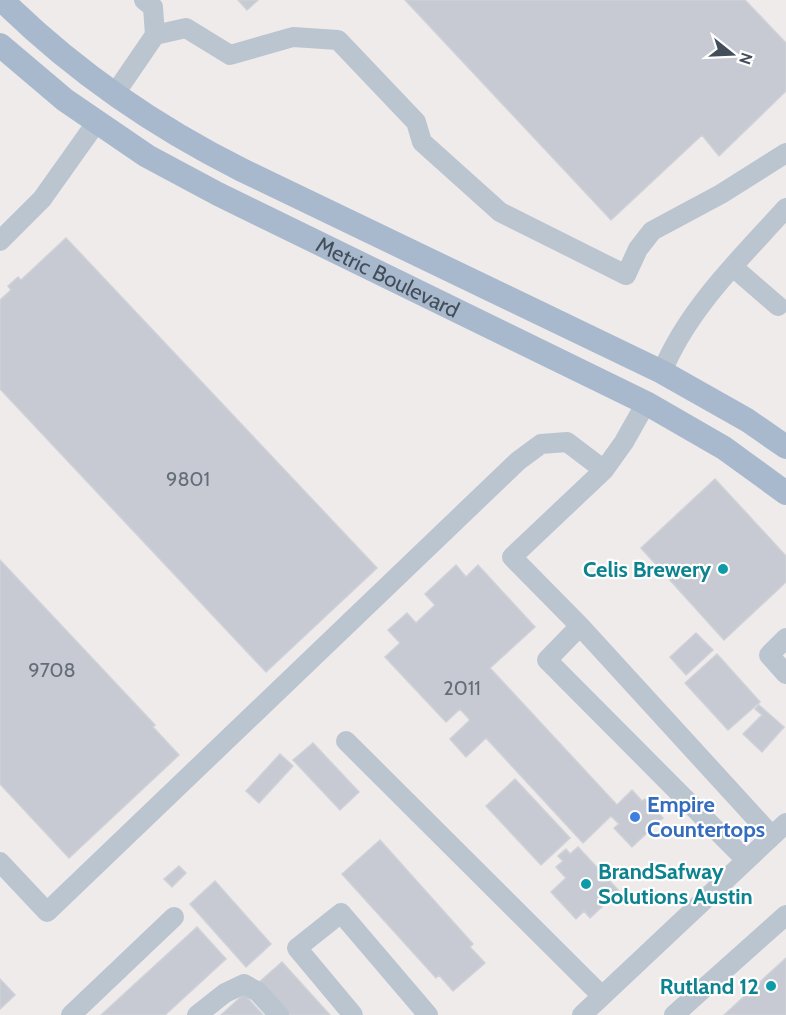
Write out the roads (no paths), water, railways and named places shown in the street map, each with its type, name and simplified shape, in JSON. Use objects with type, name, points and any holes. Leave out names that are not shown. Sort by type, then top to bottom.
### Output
[{"type":"main road","name":"Metric Boulevard","points":[[2,0],[54,48],[114,95],[181,138],[222,160],[662,372],[747,420],[786,447]]},
{"type":"main road","name":"Metric Boulevard","points":[[0,45],[65,100],[147,156],[218,194],[646,403],[724,448],[786,493]]},
{"type":"main road","points":[[96,123],[114,95]]},
{"type":"main road","points":[[646,403],[662,372]]},
{"type":"street","points":[[114,95],[155,35],[153,7],[144,0]]},
{"type":"street","points":[[155,35],[186,28],[230,55],[293,37],[338,40],[416,122],[422,142],[500,212],[626,275],[638,249],[652,231],[721,194],[786,153]]},
{"type":"street","points":[[0,241],[42,199],[96,123]]},
{"type":"street","points":[[662,372],[669,354],[690,318],[786,208]]},
{"type":"street","points":[[733,267],[777,306]]},
{"type":"street","points":[[582,1015],[779,830],[512,557],[604,470],[624,442],[646,403]]},
{"type":"street","points":[[0,862],[47,912],[518,461],[541,444],[567,442],[604,470]]},
{"type":"street","points":[[580,626],[547,660],[746,861]]},
{"type":"street","points":[[786,638],[769,655],[786,674]]},
{"type":"street","points":[[346,741],[602,996]]},
{"type":"street","points":[[352,1015],[297,948],[341,913],[428,1015]]},
{"type":"street","points":[[675,1015],[786,915]]},
{"type":"street","points":[[71,1015],[174,917]]},
{"type":"street","points":[[197,1015],[225,993],[244,984],[258,992],[279,1015]]},
{"type":"place","name":"Celis Brewery","points":[[723,569]]},
{"type":"place","name":"Empire Countertops","points":[[635,817]]},
{"type":"place","name":"BrandSafway Solutions Austin","points":[[586,884]]},
{"type":"place","name":"Rutland 12","points":[[771,986]]}]
